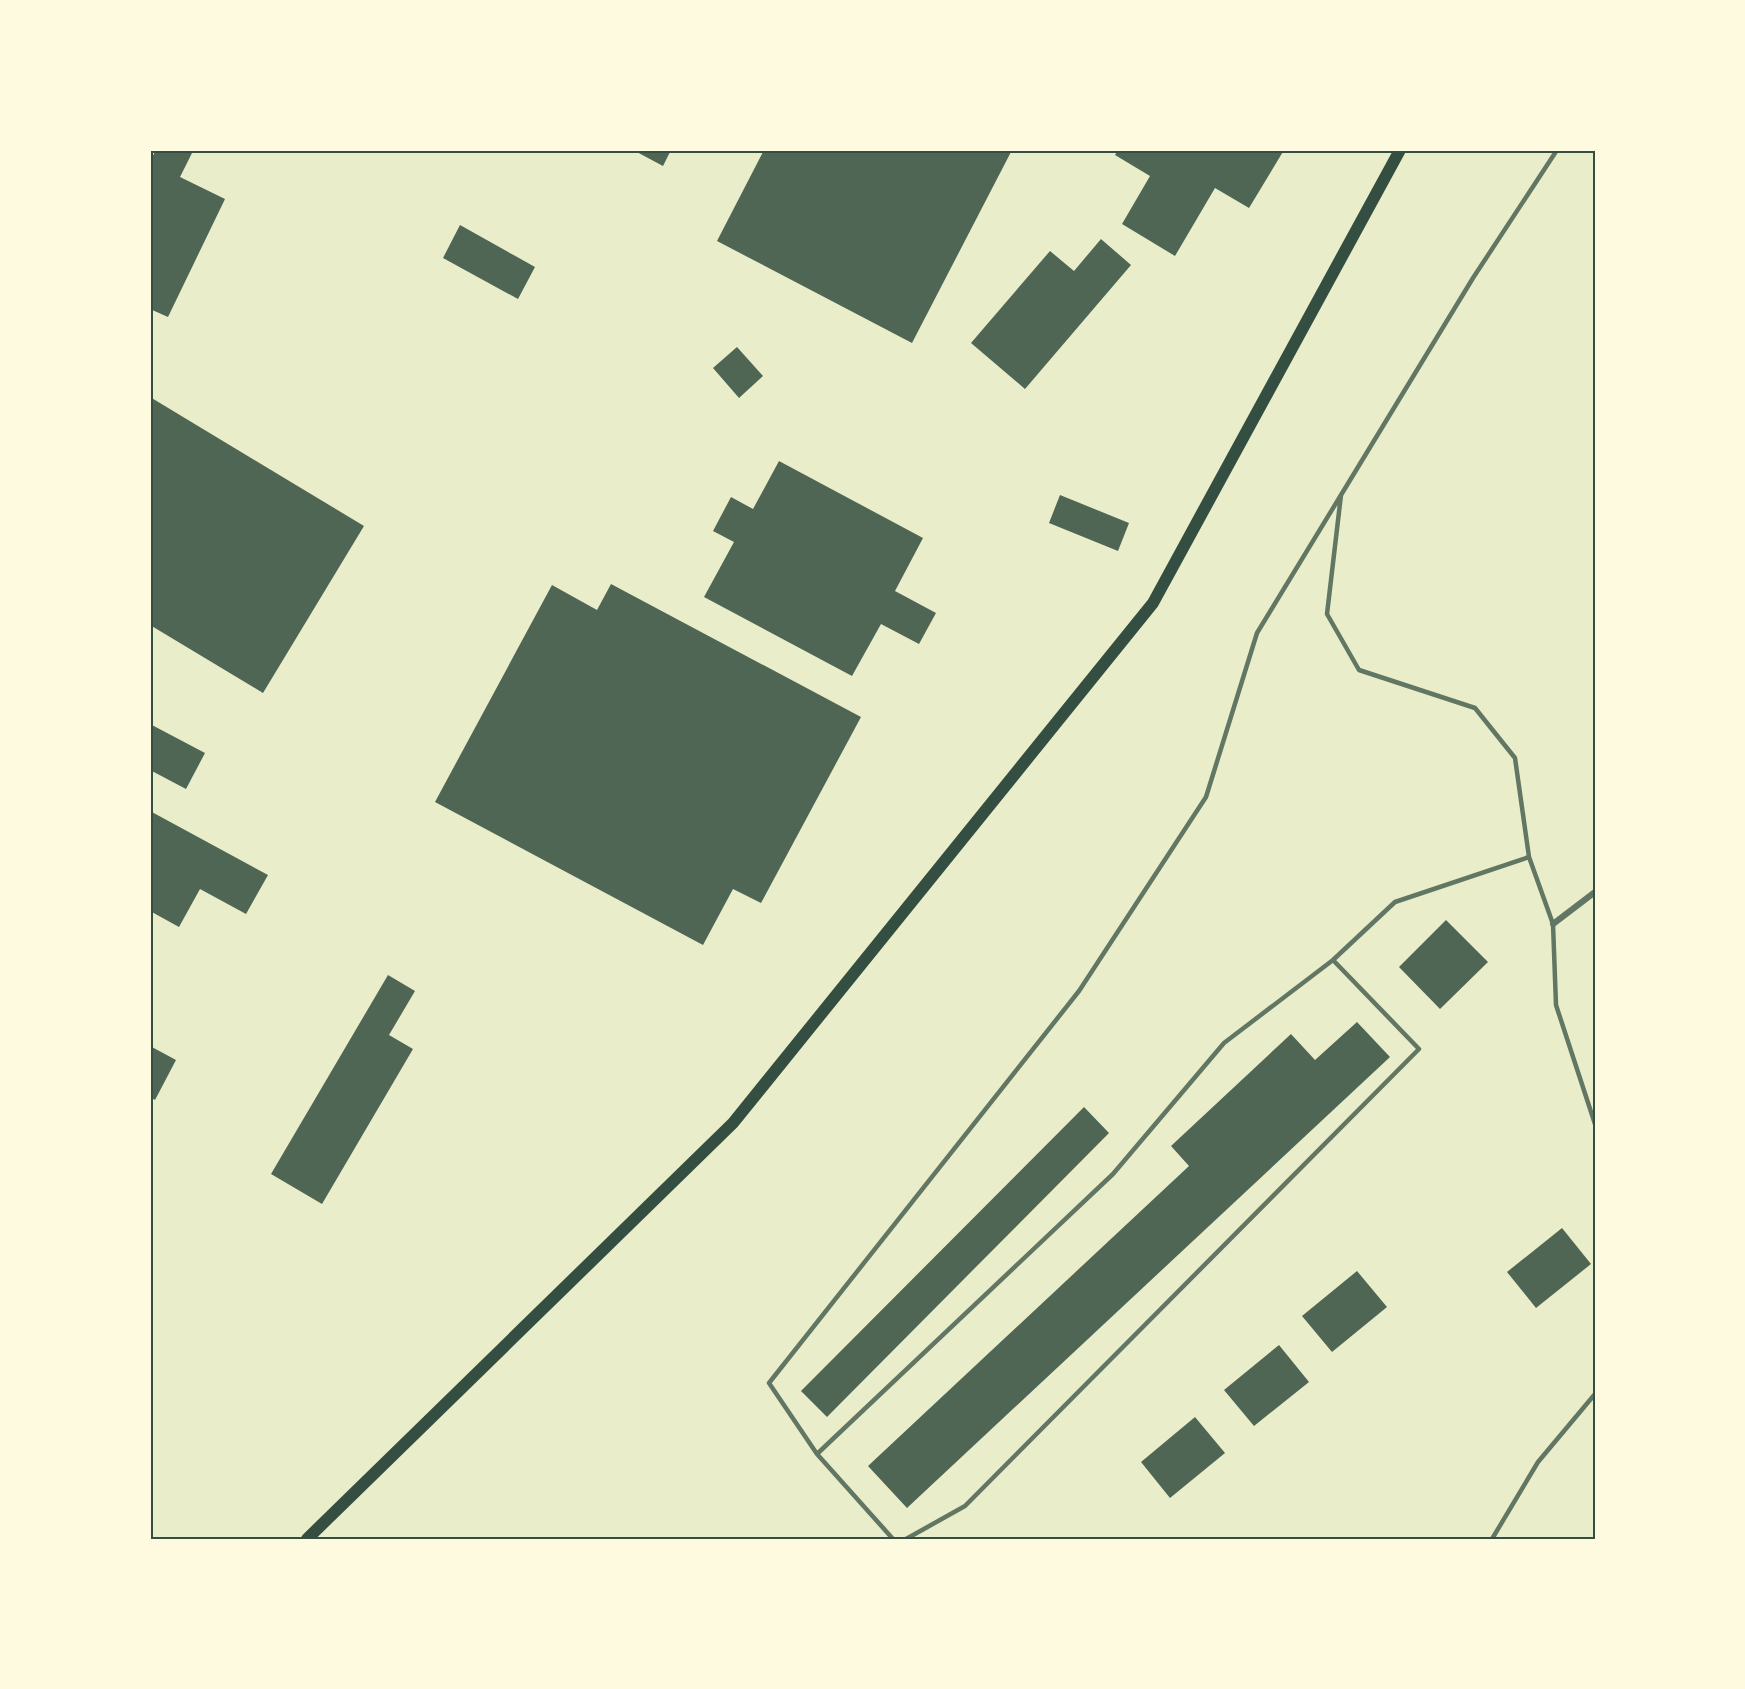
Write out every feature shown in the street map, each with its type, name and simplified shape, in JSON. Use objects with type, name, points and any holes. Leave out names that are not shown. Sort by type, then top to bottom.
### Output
[{"type":"main road","points":[[307,1539],[733,1123],[1153,603],[1400,150]]},
{"type":"street","points":[[1553,924],[1595,892]]},
{"type":"lane","points":[[893,1539],[817,1454],[769,1383],[1079,991],[1206,797],[1257,633],[1473,278],[1557,150]]},
{"type":"lane","points":[[1341,495],[1327,614],[1359,669],[1475,708],[1515,758],[1529,857],[1553,924],[1556,1005],[1595,1124]]},
{"type":"lane","points":[[817,1454],[1113,1174],[1224,1043],[1333,960],[1395,902],[1529,857]]},
{"type":"lane","points":[[906,1539],[965,1506],[1419,1049],[1333,960]]},
{"type":"lane","points":[[1492,1539],[1538,1462],[1595,1394]]},
{"type":"building","points":[[156,150],[193,151],[180,177],[225,199],[168,317],[150,309],[150,161]]},
{"type":"building","points":[[633,150],[671,150],[663,166]]},
{"type":"building","points":[[764,150],[1012,150],[912,343],[717,241]]},
{"type":"building","points":[[1118,150],[1284,150],[1249,208],[1215,188],[1175,256],[1122,224],[1150,176],[1115,155]]},
{"type":"building","points":[[460,225],[535,267],[518,299],[443,258]]},
{"type":"building","points":[[1101,239],[1131,265],[1025,389],[971,343],[1050,251],[1074,271]]},
{"type":"building","points":[[737,347],[763,376],[739,398],[713,368]]},
{"type":"building","points":[[150,397],[364,526],[263,693],[150,625]]},
{"type":"building","points":[[779,461],[923,538],[895,591],[936,613],[919,644],[881,624],[852,676],[704,597],[734,542],[713,531],[731,497],[753,509]]},
{"type":"building","points":[[1060,495],[1129,523],[1118,551],[1049,523]]},
{"type":"building","points":[[611,584],[861,717],[761,903],[733,889],[703,945],[435,802],[552,585],[597,610]]},
{"type":"building","points":[[150,724],[205,753],[186,789],[150,770]]},
{"type":"building","points":[[150,811],[268,875],[246,914],[200,889],[179,927],[150,911]]},
{"type":"building","points":[[1446,920],[1488,962],[1440,1009],[1399,967]]},
{"type":"building","points":[[388,975],[415,991],[389,1035],[413,1049],[322,1204],[271,1174]]},
{"type":"building","points":[[1357,1022],[1390,1057],[907,1508],[868,1466],[1189,1166],[1171,1146],[1291,1034],[1315,1060]]},
{"type":"building","points":[[150,1046],[176,1060],[155,1100],[150,1097]]},
{"type":"building","points":[[1084,1107],[1109,1133],[827,1417],[801,1391]]},
{"type":"building","points":[[1562,1228],[1591,1264],[1536,1308],[1507,1272]]},
{"type":"building","points":[[1357,1271],[1387,1307],[1332,1352],[1302,1316]]},
{"type":"building","points":[[1279,1345],[1309,1382],[1254,1426],[1224,1390]]},
{"type":"building","points":[[1195,1417],[1225,1453],[1170,1498],[1141,1462]]}]
